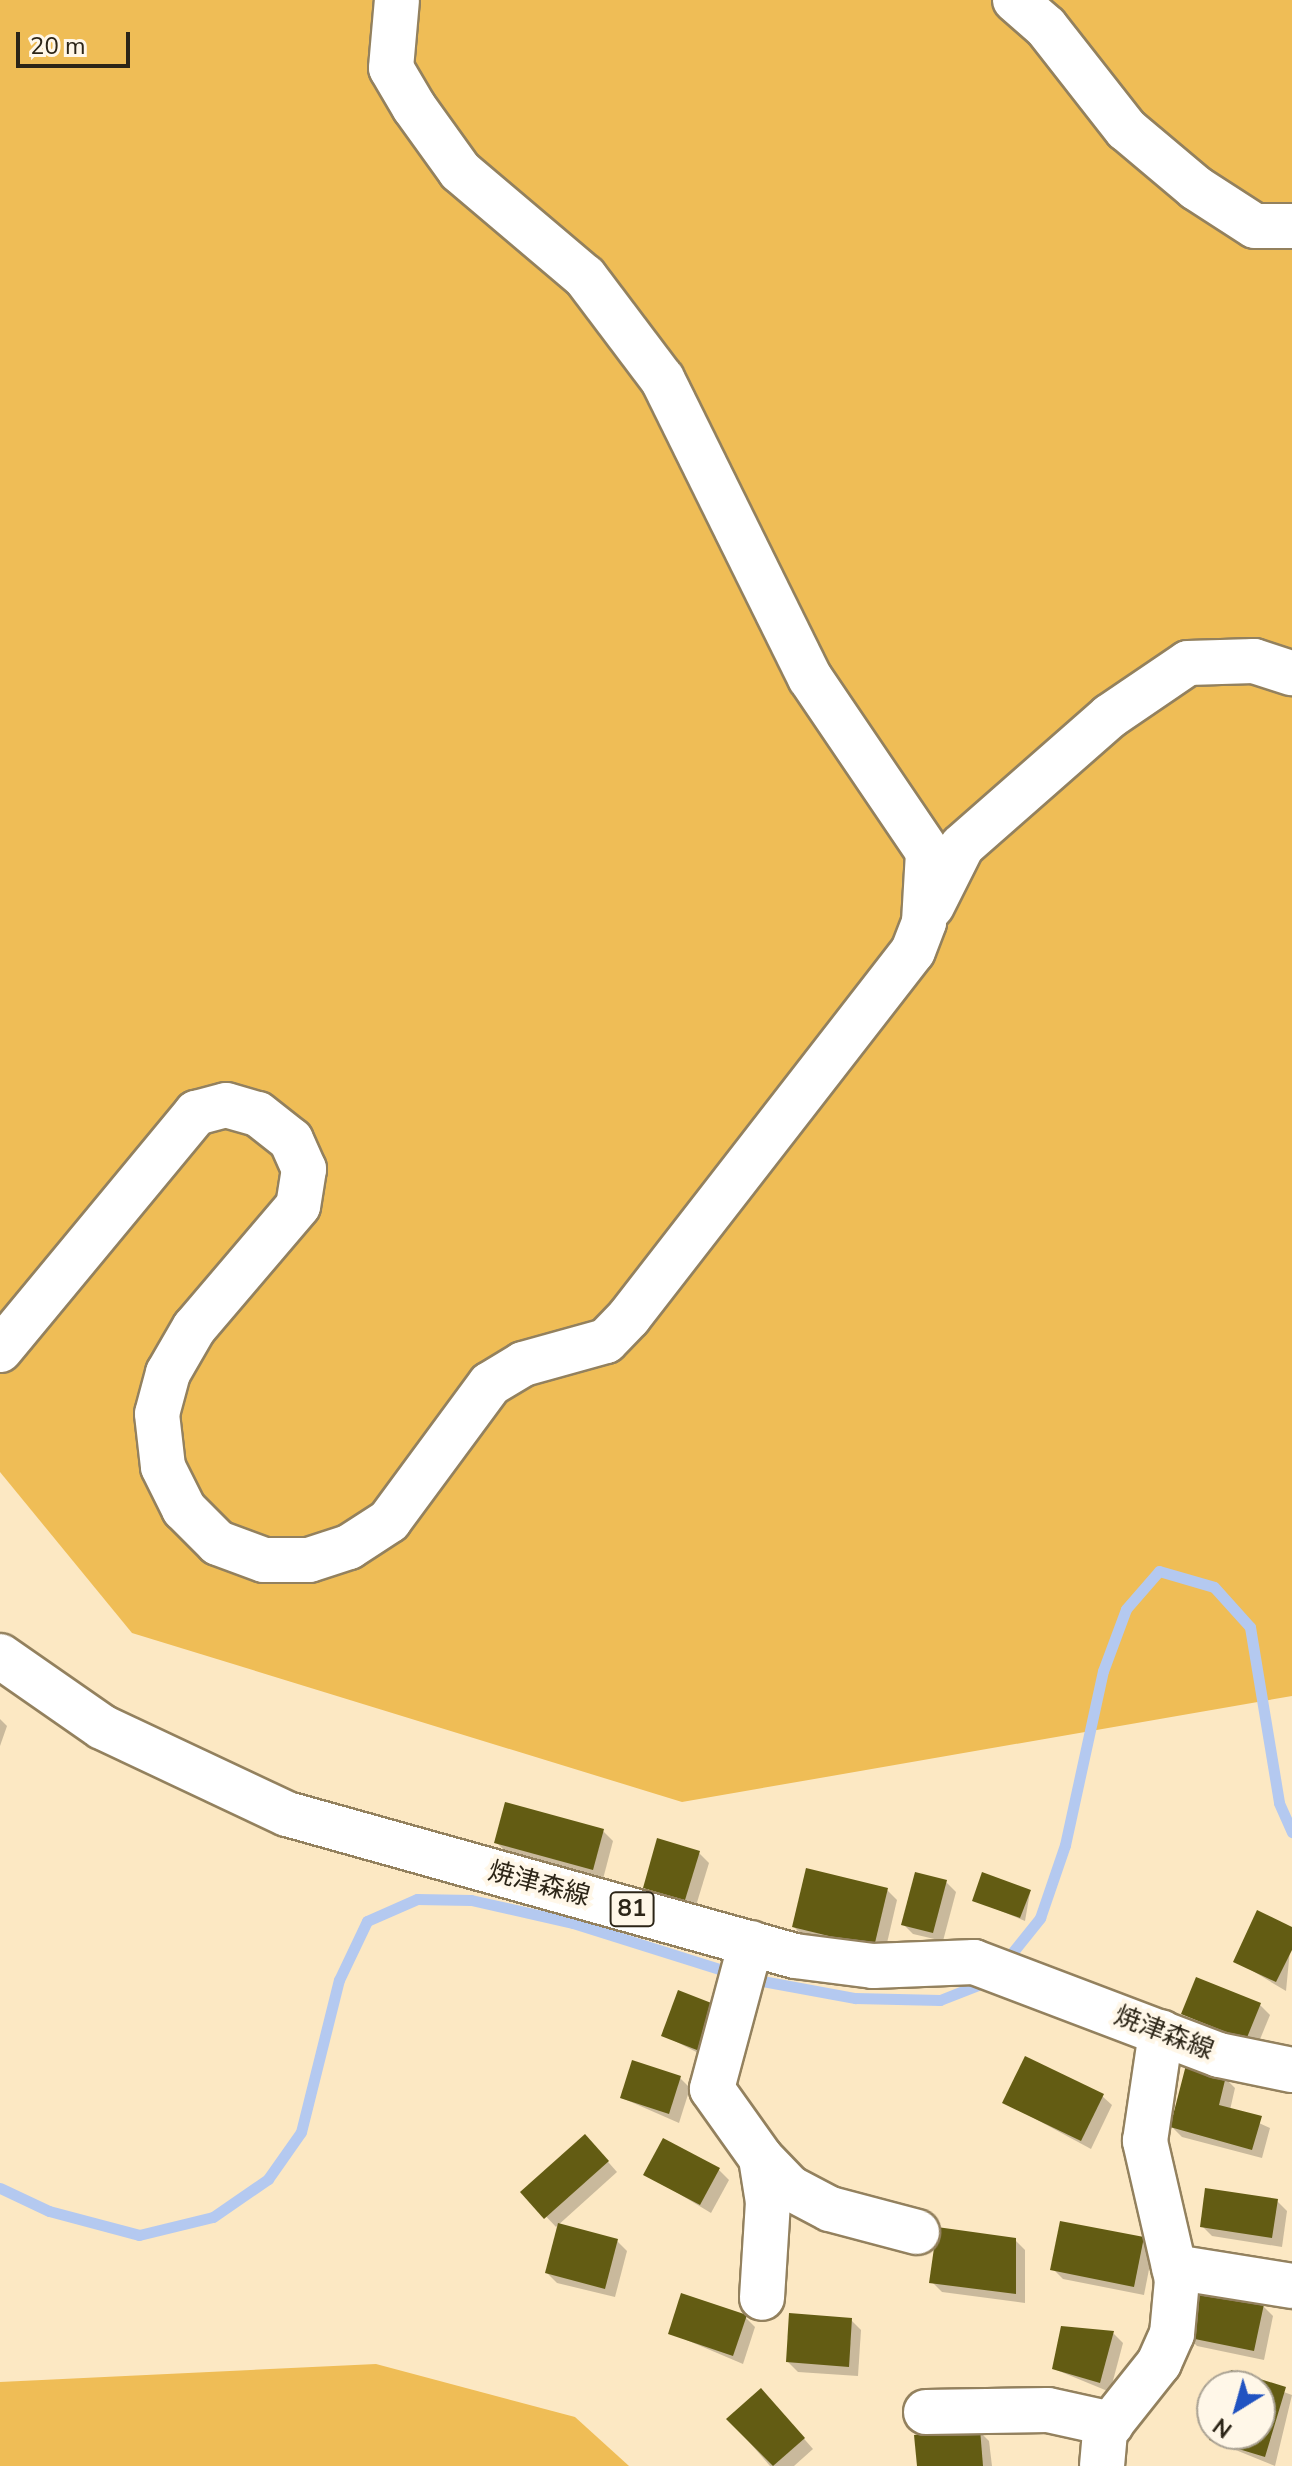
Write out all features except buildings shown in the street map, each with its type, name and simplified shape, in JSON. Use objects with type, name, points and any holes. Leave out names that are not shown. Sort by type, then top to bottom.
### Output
[{"type":"street","points":[[397,0],[391,68],[414,107],[460,171],[585,277],[662,379],[810,678],[928,852],[924,922]]},
{"type":"street","points":[[1015,0],[1046,27],[1126,129],[1196,188],[1255,226],[1292,226]]},
{"type":"street","points":[[0,1350],[196,1113],[226,1105],[258,1114],[291,1140],[304,1169],[298,1206],[194,1328],[168,1373],[157,1414],[163,1467],[184,1509],[218,1543],[264,1560],[309,1560],[349,1547],[389,1521],[490,1384],[523,1364],[606,1341],[629,1317],[913,951],[962,846],[1110,716],[1188,663],[1254,661],[1292,673]]},
{"type":"street","name":"焼津森線","points":[[0,1656],[102,1727],[287,1814],[751,1943],[873,1966],[974,1962],[1219,2055],[1292,2070]]},
{"type":"street","points":[[751,1943],[712,2089],[761,2158],[790,2188],[830,2209],[917,2232]]},
{"type":"street","points":[[1102,2466],[1097,2457],[1111,2424],[1159,2363],[1172,2334],[1174,2267],[1145,2141],[1161,2032]]},
{"type":"street","points":[[761,2158],[768,2202],[762,2298]]},
{"type":"street","points":[[1174,2267],[1292,2286]]},
{"type":"street","points":[[926,2412],[1048,2410],[1111,2424]]},
{"type":"shaded area","points":[[0,0],[1292,0],[1292,1696],[682,1802],[132,1633],[0,1472]]},
{"type":"shaded area","points":[[376,2364],[575,2417],[629,2466],[0,2466],[0,2382]]},
{"type":"waterway","points":[[1004,1963],[1040,1918],[1065,1845],[1103,1671],[1126,1609],[1159,1571],[1214,1587],[1250,1627],[1279,1803],[1292,1832]]},
{"type":"waterway","points":[[0,2188],[49,2211],[139,2235],[213,2217],[268,2179],[301,2132],[339,1980],[367,1921],[417,1899],[471,1900],[573,1923],[735,1974]]},
{"type":"waterway","points":[[751,1979],[855,1998],[940,2000],[991,1980]]}]
